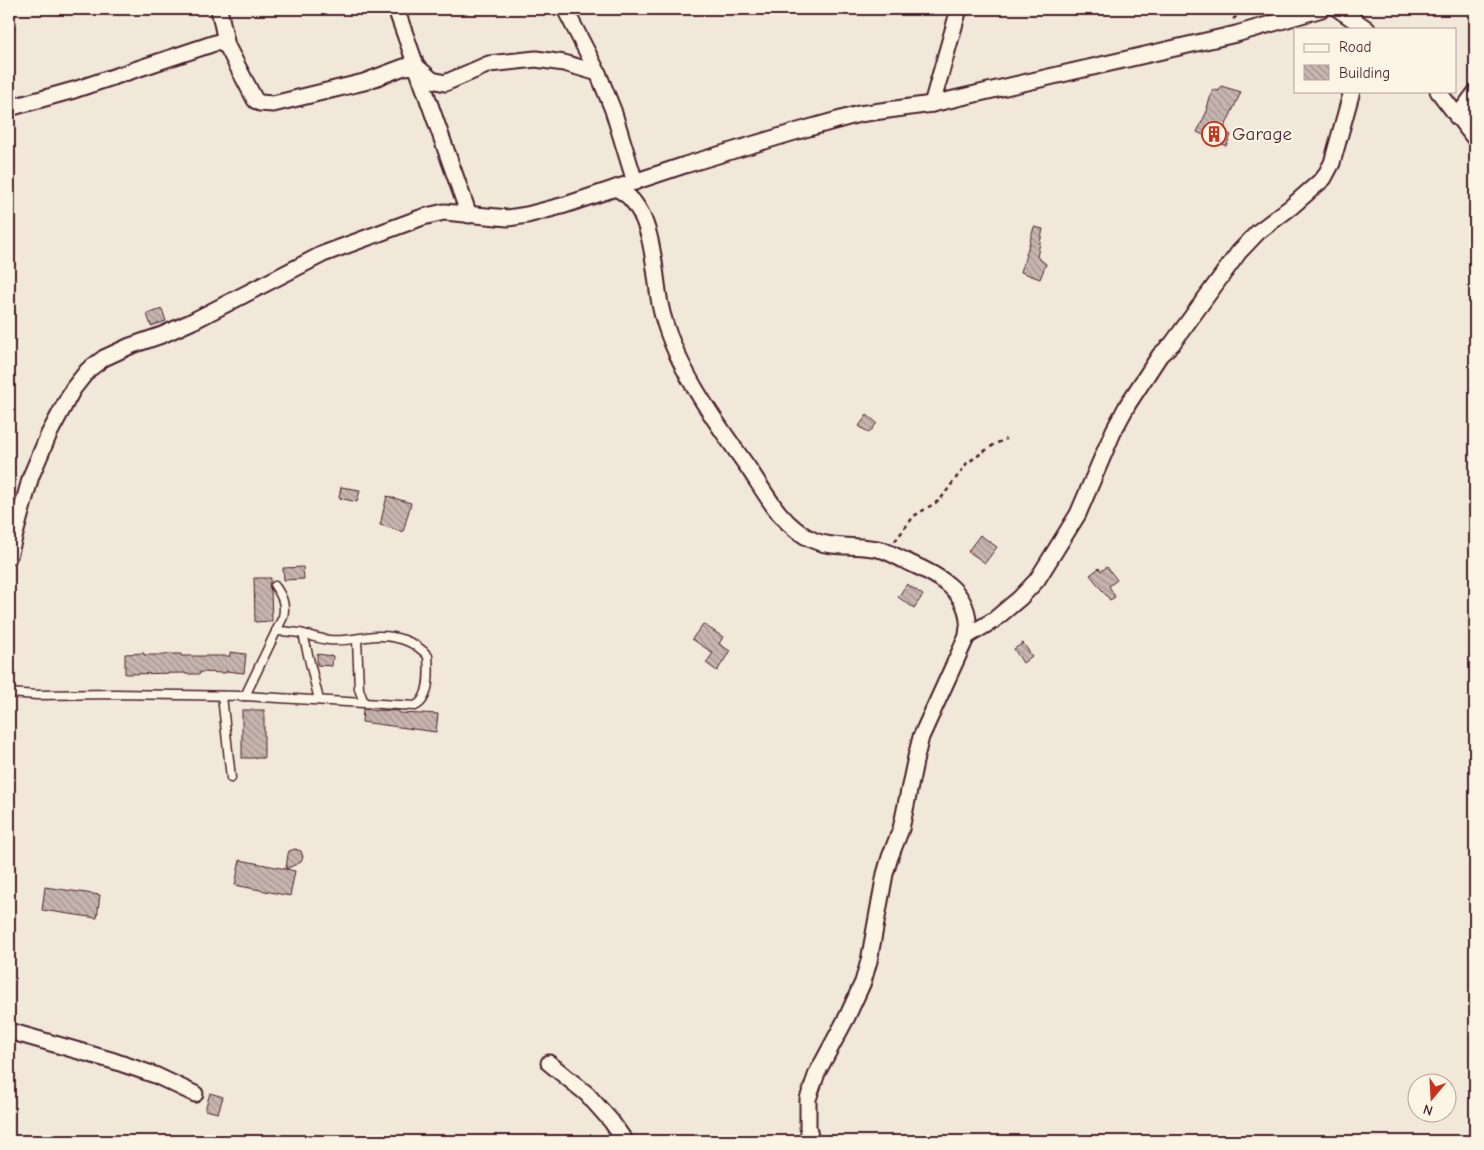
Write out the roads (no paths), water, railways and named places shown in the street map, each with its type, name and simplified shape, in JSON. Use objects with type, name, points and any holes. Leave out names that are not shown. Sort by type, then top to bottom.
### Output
[{"type":"street","points":[[219,9],[227,46],[255,100],[267,104],[274,104],[364,82],[404,67],[416,66],[432,80],[445,83],[489,64],[536,59],[564,63],[598,73]]},
{"type":"street","points":[[396,9],[469,214]]},
{"type":"street","points":[[565,9],[598,73],[613,110],[635,182]]},
{"type":"street","points":[[932,104],[959,9]]},
{"type":"street","points":[[9,556],[31,476],[49,434],[69,397],[88,370],[104,358],[193,321],[323,254],[423,217],[444,212],[508,218],[527,215],[859,114],[932,104],[1236,34],[1322,9]]},
{"type":"street","points":[[1338,9],[1366,28]]},
{"type":"street","points":[[9,108],[74,90],[213,43],[218,42],[227,46]]},
{"type":"street","points":[[967,636],[994,620],[1020,598],[1037,580],[1078,514],[1114,430],[1128,404],[1160,355],[1177,338],[1239,252],[1258,232],[1324,178],[1332,163],[1352,92]]},
{"type":"street","points":[[1439,92],[1475,140]]},
{"type":"street","points":[[1457,117],[1475,93]]},
{"type":"street","points":[[616,188],[629,197],[639,212],[648,232],[667,334],[680,360],[708,408],[765,495],[787,523],[815,541],[844,547],[882,550],[931,573],[948,584],[958,594],[965,607],[968,621],[967,636],[922,737],[916,757],[903,823],[885,874],[869,961],[863,982],[847,1017],[817,1073],[808,1099],[808,1126],[811,1141]]},
{"type":"street","points":[[9,1031],[114,1060],[155,1075],[195,1094]]},
{"type":"street","points":[[549,1063],[587,1094],[611,1121],[625,1141]]},
{"type":"lane","points":[[245,696],[284,610],[282,595],[275,586]]},
{"type":"lane","points":[[9,693],[37,695],[245,696],[416,706],[423,700],[426,691],[428,656],[421,648],[403,639],[375,636],[340,641],[276,631]]},
{"type":"lane","points":[[303,634],[319,700]]},
{"type":"lane","points":[[357,638],[359,689],[364,703]]},
{"type":"lane","points":[[222,696],[231,778]]},
{"type":"place","name":"Garage","points":[[1214,134]]}]
